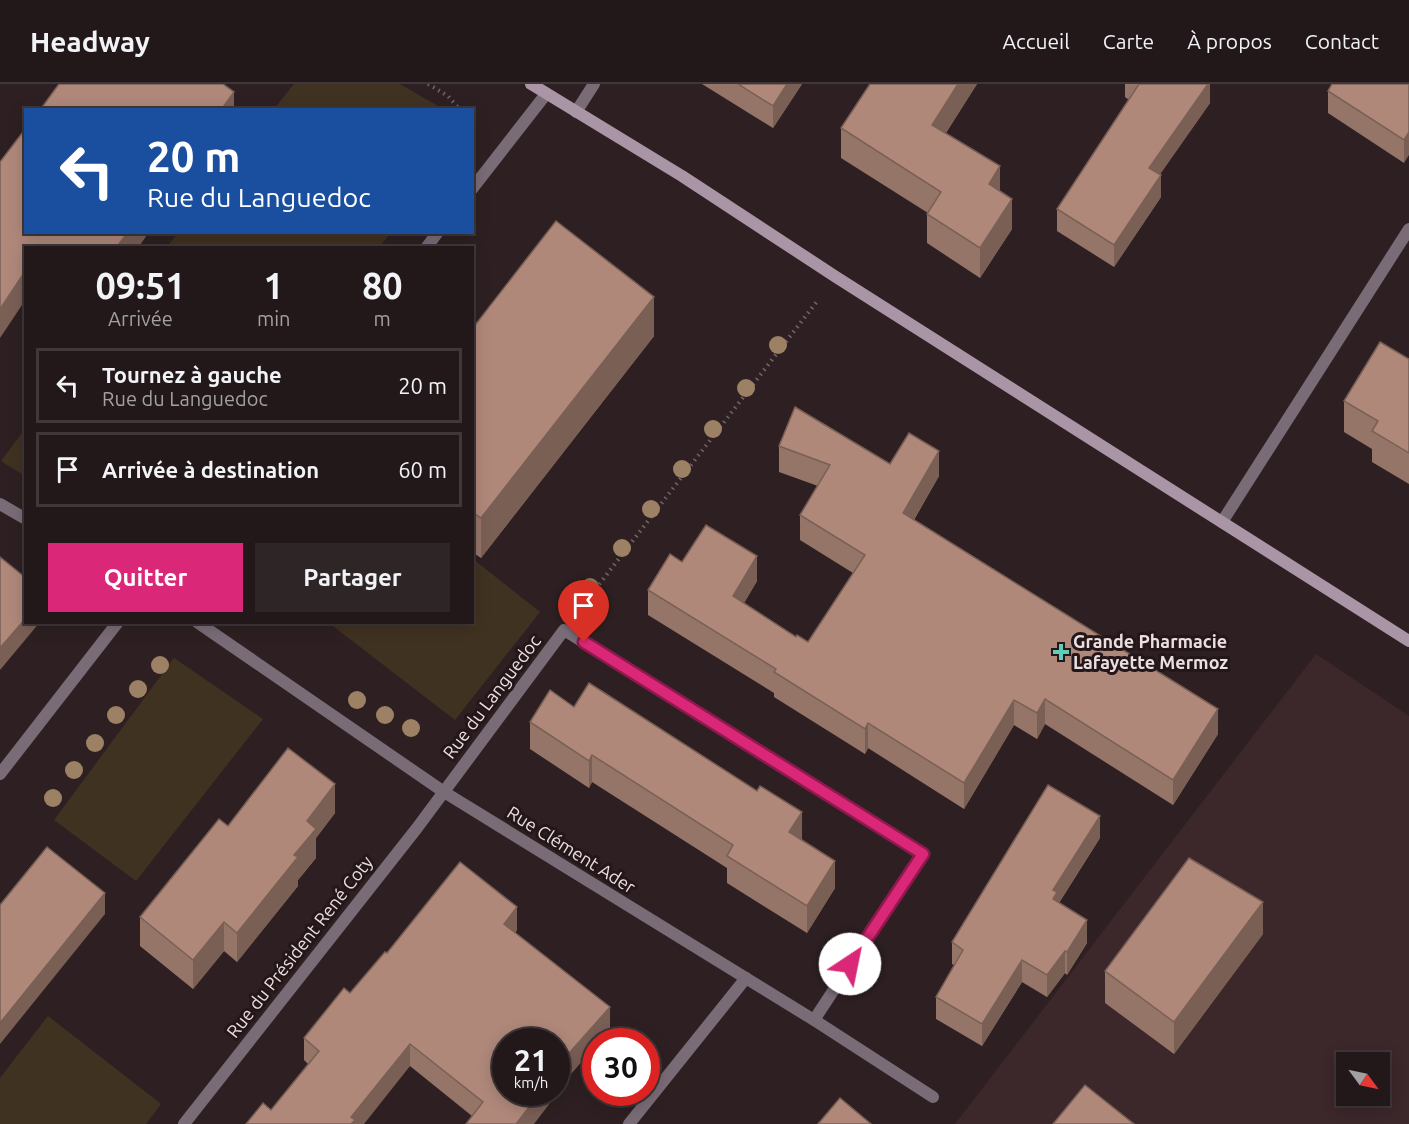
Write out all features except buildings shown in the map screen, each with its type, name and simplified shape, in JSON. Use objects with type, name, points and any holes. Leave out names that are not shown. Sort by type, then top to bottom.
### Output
[{"type":"main road","points":[[531,84],[710,194],[836,277],[1409,641]]},
{"type":"street","points":[[576,112],[594,84]]},
{"type":"street","points":[[474,186],[546,94]]},
{"type":"street","points":[[1221,522],[1409,229]]},
{"type":"street","points":[[0,504],[24,518]]},
{"type":"street","points":[[0,774],[116,624]]},
{"type":"street","name":"Rue Clément Ader","points":[[200,624],[444,792],[814,1020],[933,1097]]},
{"type":"street","name":"Rue du Languedoc","points":[[444,792],[564,630],[923,854],[814,1020]]},
{"type":"street","name":"Rue du Président René Coty","points":[[184,1124],[444,792]]},
{"type":"street","points":[[629,1124],[746,978]]},
{"type":"path","points":[[428,84],[447,96],[458,108]]},
{"type":"path","points":[[564,630],[836,277]]},
{"type":"shaded area","points":[[294,84],[400,84],[441,108],[275,108]]},
{"type":"shaded area","points":[[177,234],[390,234],[380,246],[168,246]]},
{"type":"shaded area","points":[[24,430],[24,475],[1,461]]},
{"type":"shaded area","points":[[474,560],[540,612],[455,720],[330,624],[474,624]]},
{"type":"shaded area","points":[[1316,654],[1409,716],[1409,1124],[955,1124]]},
{"type":"shaded area","points":[[174,658],[263,719],[136,881],[54,820]]},
{"type":"shaded area","points":[[48,1016],[161,1104],[146,1124],[0,1124],[0,1078]]},
{"type":"place","name":"Grande Pharmacie Lafayette Mermoz","points":[[1061,652]]},
{"type":"route","points":[[584,642],[923,854],[850,964]]}]
